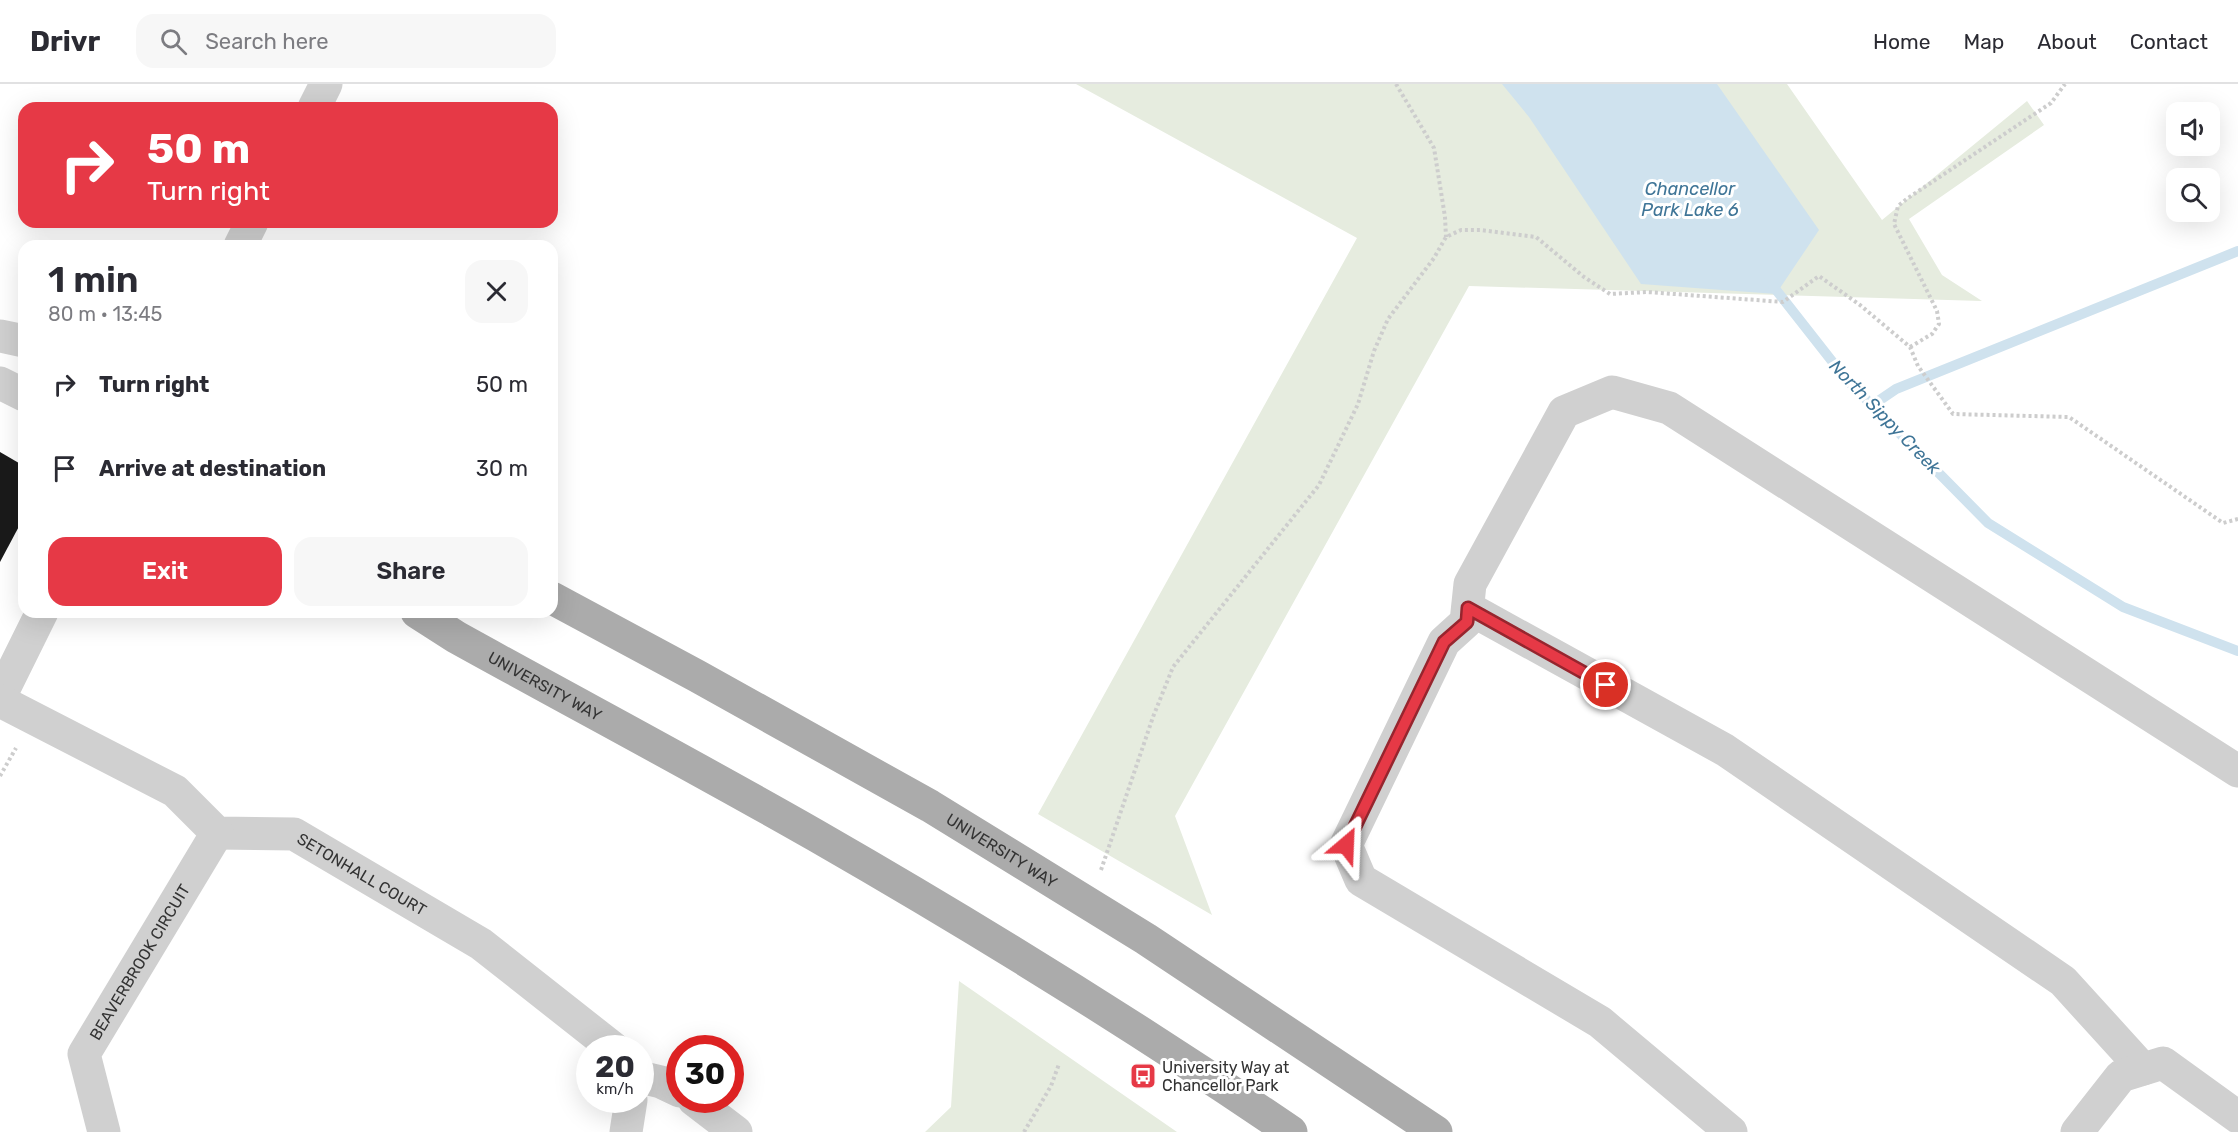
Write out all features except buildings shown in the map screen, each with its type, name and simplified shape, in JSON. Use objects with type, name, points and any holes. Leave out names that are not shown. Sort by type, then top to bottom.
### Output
[{"type":"main road","name":"UNIVERSITY WAY","points":[[558,601],[708,681],[930,806],[1146,939],[1436,1132]]},
{"type":"main road","name":"UNIVERSITY WAY","points":[[426,618],[456,637],[815,835],[956,919],[1214,1079],[1291,1132]]},
{"type":"street","points":[[317,102],[326,84]]},
{"type":"street","points":[[0,336],[18,340]]},
{"type":"street","points":[[0,383],[18,392]]},
{"type":"street","points":[[1731,1132],[1600,1022],[1361,880],[1346,845],[1444,642],[1467,622],[1470,584],[1564,412],[1612,392],[1669,408],[2238,771]]},
{"type":"street","points":[[1468,608],[1725,750],[2034,961],[2063,981],[2143,1069]]},
{"type":"street","points":[[39,618],[0,699],[175,791],[217,833]]},
{"type":"street","name":"SETONHALL COURT","points":[[217,833],[294,834],[481,944],[596,1035]]},
{"type":"street","name":"BEAVERBROOK CIRCUIT","points":[[104,1132],[84,1054],[217,833]]},
{"type":"street","points":[[2077,1132],[2121,1076],[2163,1063],[2238,1117]]},
{"type":"street","points":[[626,1132],[629,1113]]},
{"type":"street","points":[[711,1113],[736,1132]]},
{"type":"path","points":[[1101,872],[1153,717],[1173,667],[1319,484],[1358,405],[1374,351],[1388,319],[1434,258],[1446,237],[1434,148],[1396,84]]},
{"type":"path","points":[[1910,347],[1932,334],[1939,324],[1937,311],[1894,224],[1898,206],[2051,102],[2065,84]]},
{"type":"path","points":[[1446,237],[1461,230],[1536,237],[1584,277],[1610,294],[1647,292],[1783,302],[1819,276],[1860,305],[1910,347],[1918,366],[1953,414],[2069,417],[2223,523],[2238,519]]},
{"type":"path","points":[[1024,1132],[1052,1086],[1059,1064]]},
{"type":"shaded area","points":[[1076,84],[1787,84],[1882,220],[2027,101],[2044,125],[1909,219],[1942,275],[1982,301],[1469,286],[1175,816],[1212,915],[1038,814],[1357,238]]},
{"type":"shaded area","points":[[959,981],[1177,1132],[925,1132],[951,1107]]},
{"type":"water","name":"Chancellor Park Lake 6","points":[[1502,84],[1717,84],[1819,230],[1776,294],[1641,284],[1529,117]]},
{"type":"waterway","points":[[1871,406],[1896,389],[2238,251]]},
{"type":"waterway","name":"North Sippy Creek","points":[[1769,281],[1846,379],[1988,523],[2123,607],[2238,651]]},
{"type":"place","name":"University Way at Chancellor Park","points":[[1143,1076]]},
{"type":"route","points":[[1346,845],[1444,642],[1467,622],[1468,608],[1606,685]]}]
